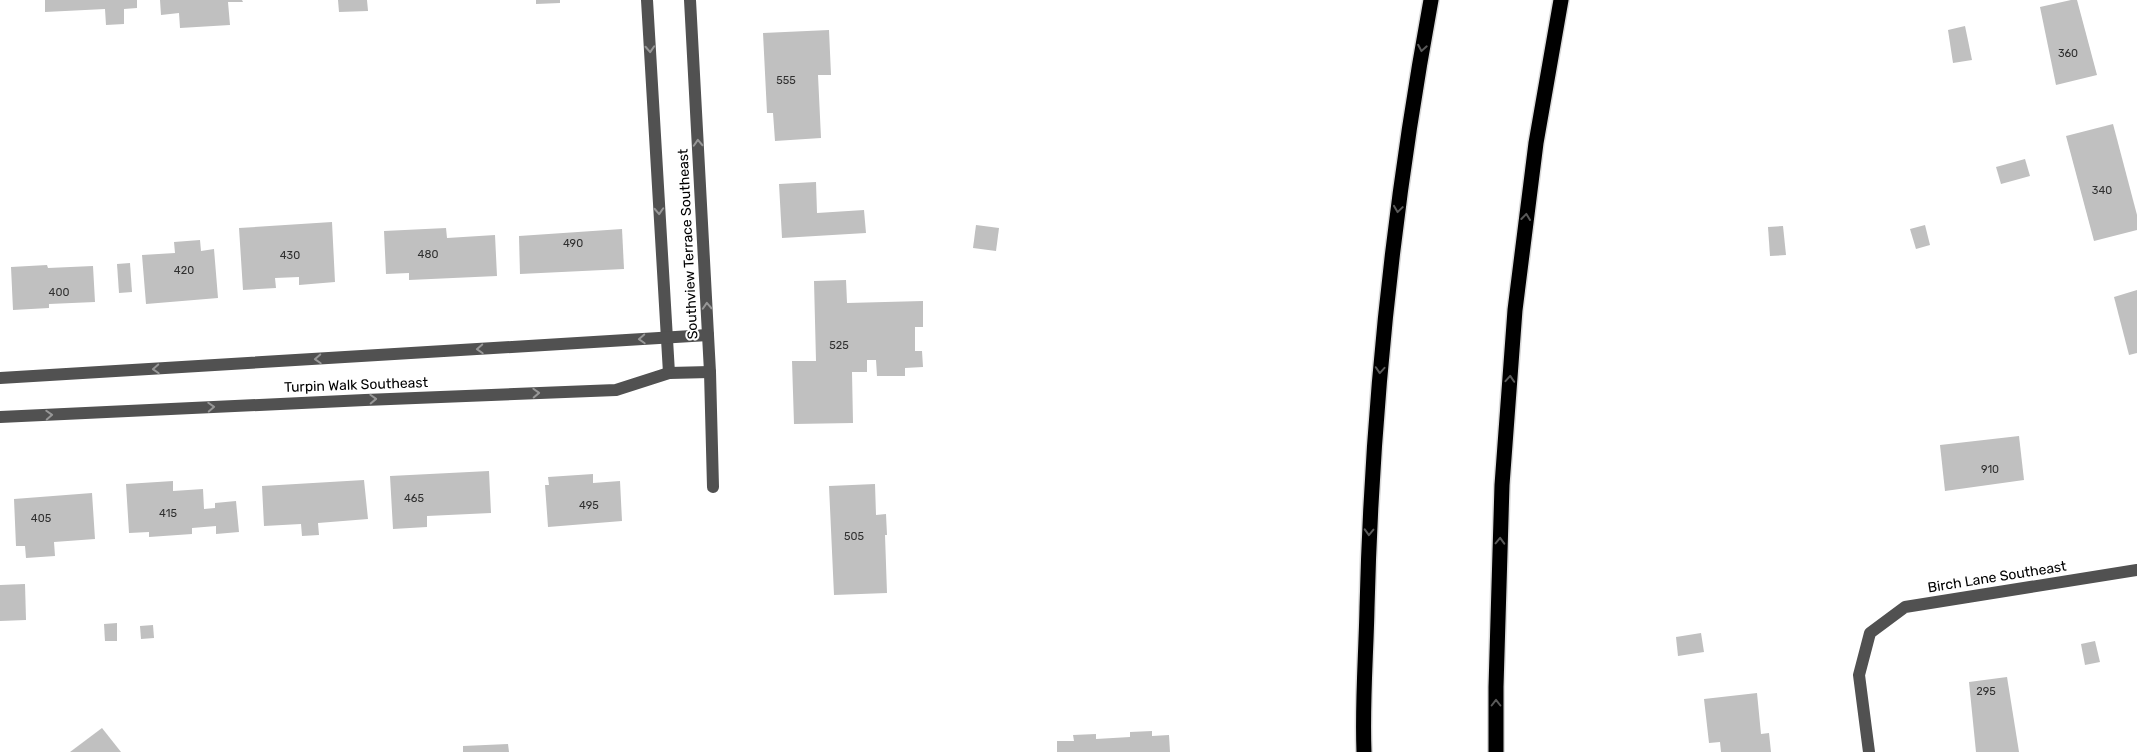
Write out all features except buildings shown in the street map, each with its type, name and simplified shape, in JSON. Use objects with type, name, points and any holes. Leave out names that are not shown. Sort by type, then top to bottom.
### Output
[{"type":"highway","points":[[1364,752],[1369,528],[1384,317],[1411,108],[1431,0]]},
{"type":"highway","points":[[1496,752],[1502,485],[1515,310],[1536,143],[1561,0]]},
{"type":"street","name":"Southview Terrace Southeast","points":[[647,0],[669,373]]},
{"type":"street","name":"Southview Terrace Southeast","points":[[690,0],[710,372],[713,487]]},
{"type":"street","name":"Turpin Walk Southeast","points":[[0,378],[708,335]]},
{"type":"street","name":"Turpin Walk Southeast","points":[[0,417],[616,390],[669,373],[710,372]]},
{"type":"street","name":"Birch Lane Southeast","points":[[1869,752],[1859,675],[1870,633],[1905,607],[2137,570]]}]
